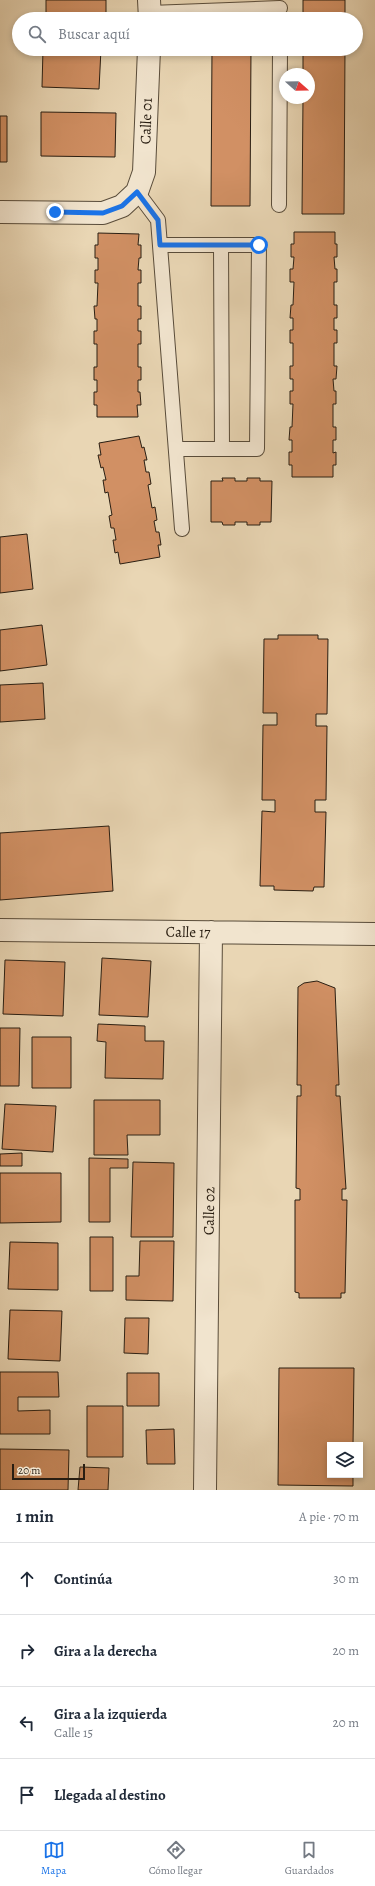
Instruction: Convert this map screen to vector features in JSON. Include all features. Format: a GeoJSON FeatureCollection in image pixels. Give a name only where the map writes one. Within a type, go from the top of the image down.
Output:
{"type":"FeatureCollection","features":[{"type":"Feature","properties":{"kind":"street","name":"Calle 01"},"geometry":{"type":"LineString","coordinates":[[137,192],[144,172],[148,56]]}},
{"type":"Feature","properties":{"kind":"street"},"geometry":{"type":"LineString","coordinates":[[0,212],[103,213],[122,206],[137,192]]}},
{"type":"Feature","properties":{"kind":"street","name":"Calle 17"},"geometry":{"type":"LineString","coordinates":[[0,930],[375,934]]}},
{"type":"Feature","properties":{"kind":"street","name":"Calle 02"},"geometry":{"type":"LineString","coordinates":[[205,1490],[212,932]]}},
{"type":"Feature","properties":{"kind":"lane"},"geometry":{"type":"LineString","coordinates":[[150,11],[280,9]]}},
{"type":"Feature","properties":{"kind":"lane"},"geometry":{"type":"LineString","coordinates":[[279,205],[280,56]]}},
{"type":"Feature","properties":{"kind":"lane"},"geometry":{"type":"LineString","coordinates":[[137,192],[158,220],[182,529]]}},
{"type":"Feature","properties":{"kind":"lane"},"geometry":{"type":"LineString","coordinates":[[160,245],[259,245],[257,449],[176,449]]}},
{"type":"Feature","properties":{"kind":"lane"},"geometry":{"type":"LineString","coordinates":[[221,245],[222,449]]}},
{"type":"Feature","properties":{"kind":"building"},"geometry":{"type":"Polygon","coordinates":[[[46,0],[106,0],[106,12],[46,12],[46,0]]]}},
{"type":"Feature","properties":{"kind":"building"},"geometry":{"type":"Polygon","coordinates":[[[303,0],[345,0],[345,12],[303,12],[303,0]]]}},
{"type":"Feature","properties":{"kind":"building"},"geometry":{"type":"Polygon","coordinates":[[[43,56],[101,56],[99,89],[42,87],[43,56]]]}},
{"type":"Feature","properties":{"kind":"building"},"geometry":{"type":"Polygon","coordinates":[[[212,56],[251,56],[250,206],[211,206],[212,56]]]}},
{"type":"Feature","properties":{"kind":"building"},"geometry":{"type":"Polygon","coordinates":[[[303,56],[345,56],[344,214],[302,214],[303,104],[315,104],[315,68],[303,68],[303,56]]]}},
{"type":"Feature","properties":{"kind":"building"},"geometry":{"type":"Polygon","coordinates":[[[41,112],[116,113],[115,157],[41,156],[41,112]]]}},
{"type":"Feature","properties":{"kind":"building"},"geometry":{"type":"Polygon","coordinates":[[[0,116],[7,116],[7,162],[0,162],[0,116]]]}},
{"type":"Feature","properties":{"kind":"building"},"geometry":{"type":"Polygon","coordinates":[[[294,232],[335,232],[335,244],[337,244],[337,257],[334,257],[335,269],[337,269],[337,282],[334,282],[334,305],[337,305],[337,318],[334,318],[334,330],[337,330],[337,343],[334,343],[334,366],[337,366],[336,379],[333,379],[334,391],[336,391],[336,404],[333,404],[333,427],[336,427],[336,440],[333,440],[333,453],[336,452],[336,465],[333,465],[333,477],[292,477],[292,465],[289,465],[289,452],[292,452],[292,440],[289,440],[290,427],[292,427],[293,404],[290,404],[290,391],[293,391],[293,379],[290,379],[290,366],[293,366],[293,343],[290,343],[290,330],[293,330],[293,318],[290,318],[291,305],[293,305],[294,282],[290,282],[290,269],[293,269],[294,257],[291,257],[291,244],[294,244],[294,232]]]}},
{"type":"Feature","properties":{"kind":"building"},"geometry":{"type":"Polygon","coordinates":[[[98,233],[139,234],[138,245],[141,245],[141,258],[139,258],[138,270],[141,270],[141,283],[138,283],[138,306],[141,306],[141,319],[138,319],[138,331],[141,331],[141,344],[138,344],[138,367],[141,367],[141,380],[138,380],[138,392],[140,392],[141,405],[137,405],[138,417],[97,417],[97,405],[94,405],[94,392],[97,392],[97,380],[94,380],[94,367],[97,367],[97,344],[94,344],[94,331],[97,331],[97,319],[95,319],[94,306],[97,306],[98,283],[95,283],[95,270],[98,270],[98,258],[95,258],[95,245],[98,245],[98,233]]]}},
{"type":"Feature","properties":{"kind":"building"},"geometry":{"type":"Polygon","coordinates":[[[139,436],[142,448],[144,447],[147,460],[144,460],[146,472],[149,472],[151,484],[148,485],[152,508],[155,507],[157,520],[154,521],[156,532],[159,532],[161,545],[158,545],[160,557],[120,564],[118,552],[115,553],[113,540],[116,540],[114,528],[111,528],[109,516],[112,515],[108,492],[105,493],[103,480],[106,480],[98,455],[101,455],[99,443],[139,436]]]}},
{"type":"Feature","properties":{"kind":"building"},"geometry":{"type":"Polygon","coordinates":[[[222,478],[235,478],[235,481],[247,481],[247,478],[260,478],[260,481],[272,481],[271,522],[260,522],[260,525],[247,525],[247,522],[235,522],[235,525],[223,525],[222,522],[211,522],[211,481],[223,481],[222,478]]]}},
{"type":"Feature","properties":{"kind":"building"},"geometry":{"type":"Polygon","coordinates":[[[27,534],[33,589],[0,593],[0,537],[27,534]]]}},
{"type":"Feature","properties":{"kind":"building"},"geometry":{"type":"Polygon","coordinates":[[[42,625],[47,665],[0,671],[0,630],[42,625]]]}},
{"type":"Feature","properties":{"kind":"building"},"geometry":{"type":"Polygon","coordinates":[[[278,635],[318,635],[318,639],[328,639],[327,714],[316,714],[316,726],[327,726],[326,800],[315,800],[315,812],[326,812],[324,887],[314,887],[313,891],[274,890],[274,886],[260,886],[262,811],[275,812],[275,800],[262,800],[263,725],[277,725],[277,713],[263,713],[264,639],[278,639],[278,635]]]}},
{"type":"Feature","properties":{"kind":"building"},"geometry":{"type":"Polygon","coordinates":[[[43,683],[45,719],[0,722],[0,685],[43,683]]]}},
{"type":"Feature","properties":{"kind":"building"},"geometry":{"type":"Polygon","coordinates":[[[109,826],[113,891],[0,900],[0,833],[109,826]]]}},
{"type":"Feature","properties":{"kind":"building"},"geometry":{"type":"Polygon","coordinates":[[[102,958],[151,961],[148,1017],[99,1015],[102,958]]]}},
{"type":"Feature","properties":{"kind":"building"},"geometry":{"type":"Polygon","coordinates":[[[5,960],[65,962],[63,1016],[3,1014],[5,960]]]}},
{"type":"Feature","properties":{"kind":"building"},"geometry":{"type":"Polygon","coordinates":[[[317,981],[335,988],[339,1085],[336,1085],[336,1096],[340,1096],[346,1189],[342,1189],[342,1200],[347,1200],[345,1293],[341,1293],[341,1298],[299,1298],[299,1293],[295,1292],[295,1200],[300,1200],[300,1189],[296,1188],[297,1096],[301,1096],[301,1085],[297,1085],[298,987],[304,983],[317,981]]]}},
{"type":"Feature","properties":{"kind":"building"},"geometry":{"type":"Polygon","coordinates":[[[98,1024],[145,1026],[145,1041],[164,1041],[163,1079],[105,1078],[106,1042],[97,1041],[98,1024]]]}},
{"type":"Feature","properties":{"kind":"building"},"geometry":{"type":"Polygon","coordinates":[[[0,1028],[20,1028],[19,1086],[0,1086],[0,1028]]]}},
{"type":"Feature","properties":{"kind":"building"},"geometry":{"type":"Polygon","coordinates":[[[32,1037],[71,1037],[71,1088],[32,1088],[32,1037]]]}},
{"type":"Feature","properties":{"kind":"building"},"geometry":{"type":"Polygon","coordinates":[[[94,1100],[160,1100],[160,1135],[127,1135],[128,1155],[94,1155],[94,1100]]]}},
{"type":"Feature","properties":{"kind":"building"},"geometry":{"type":"Polygon","coordinates":[[[5,1104],[56,1106],[53,1152],[2,1149],[5,1104]]]}},
{"type":"Feature","properties":{"kind":"building"},"geometry":{"type":"Polygon","coordinates":[[[22,1153],[22,1166],[0,1166],[0,1154],[22,1153]]]}},
{"type":"Feature","properties":{"kind":"building"},"geometry":{"type":"Polygon","coordinates":[[[89,1158],[128,1159],[128,1168],[110,1168],[110,1222],[89,1222],[89,1158]]]}},
{"type":"Feature","properties":{"kind":"building"},"geometry":{"type":"Polygon","coordinates":[[[133,1162],[174,1163],[173,1237],[131,1237],[133,1162]]]}},
{"type":"Feature","properties":{"kind":"building"},"geometry":{"type":"Polygon","coordinates":[[[0,1173],[61,1173],[61,1222],[0,1223],[0,1173]]]}},
{"type":"Feature","properties":{"kind":"building"},"geometry":{"type":"Polygon","coordinates":[[[90,1237],[113,1237],[113,1291],[90,1291],[90,1237]]]}},
{"type":"Feature","properties":{"kind":"building"},"geometry":{"type":"Polygon","coordinates":[[[140,1241],[174,1241],[173,1301],[126,1300],[126,1276],[139,1276],[140,1241]]]}},
{"type":"Feature","properties":{"kind":"building"},"geometry":{"type":"Polygon","coordinates":[[[10,1242],[58,1243],[58,1290],[8,1289],[10,1242]]]}},
{"type":"Feature","properties":{"kind":"building"},"geometry":{"type":"Polygon","coordinates":[[[10,1310],[62,1311],[60,1361],[8,1359],[10,1310]]]}},
{"type":"Feature","properties":{"kind":"building"},"geometry":{"type":"Polygon","coordinates":[[[125,1318],[149,1318],[148,1354],[124,1353],[125,1318]]]}},
{"type":"Feature","properties":{"kind":"building"},"geometry":{"type":"Polygon","coordinates":[[[279,1368],[354,1368],[353,1442],[327,1442],[327,1478],[353,1478],[353,1486],[278,1485],[279,1368]]]}},
{"type":"Feature","properties":{"kind":"building"},"geometry":{"type":"Polygon","coordinates":[[[0,1372],[58,1372],[59,1397],[18,1397],[18,1411],[50,1410],[50,1434],[0,1434],[0,1372]]]}},
{"type":"Feature","properties":{"kind":"building"},"geometry":{"type":"Polygon","coordinates":[[[127,1373],[159,1373],[159,1406],[127,1406],[127,1373]]]}},
{"type":"Feature","properties":{"kind":"building"},"geometry":{"type":"Polygon","coordinates":[[[87,1406],[123,1406],[123,1457],[87,1457],[87,1406]]]}},
{"type":"Feature","properties":{"kind":"building"},"geometry":{"type":"Polygon","coordinates":[[[174,1429],[175,1464],[147,1464],[146,1430],[174,1429]]]}},
{"type":"Feature","properties":{"kind":"building"},"geometry":{"type":"Polygon","coordinates":[[[0,1449],[69,1450],[68,1490],[0,1490],[0,1449]]]}},
{"type":"Feature","properties":{"kind":"building"},"geometry":{"type":"Polygon","coordinates":[[[80,1467],[109,1468],[108,1490],[78,1490],[80,1467]]]}},
{"type":"Feature","properties":{"kind":"route"},"geometry":{"type":"LineString","coordinates":[[55,212],[103,213],[122,206],[137,192],[158,220],[160,245],[259,245]]}}]}
